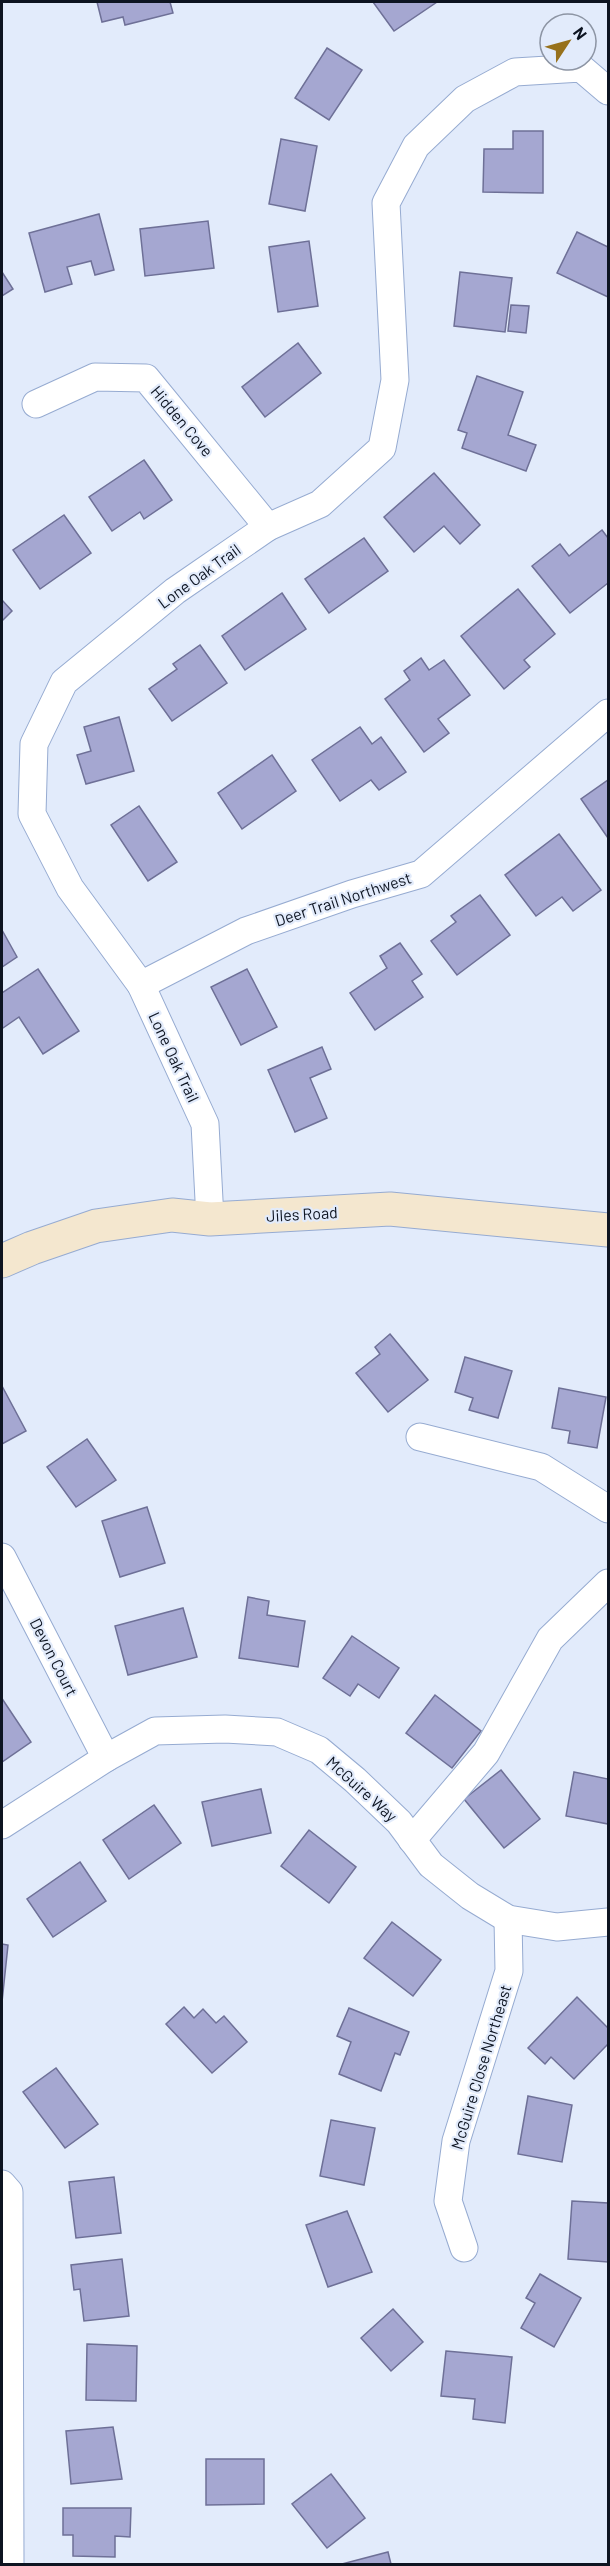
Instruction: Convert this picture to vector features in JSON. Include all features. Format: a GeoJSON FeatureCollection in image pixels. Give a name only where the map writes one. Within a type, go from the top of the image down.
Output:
{"type":"FeatureCollection","features":[{"type":"Feature","properties":{"kind":"street","name":"Lone Oak Trail"},"geometry":{"type":"LineString","coordinates":[[210,1219],[205,1124],[141,985],[70,888],[32,814],[34,744],[64,682],[175,591],[268,527],[320,504],[382,448],[395,380],[386,203],[416,146],[465,99],[515,72],[581,68],[609,91]]}},
{"type":"Feature","properties":{"kind":"street","name":"Hidden Cove"},"geometry":{"type":"LineString","coordinates":[[36,404],[95,377],[146,378],[268,527]]}},
{"type":"Feature","properties":{"kind":"street","name":"Deer Trail Northwest"},"geometry":{"type":"LineString","coordinates":[[141,985],[246,931],[352,894],[421,874],[609,713]]}},
{"type":"Feature","properties":{"kind":"street","name":"Jiles Road"},"geometry":{"type":"LineString","coordinates":[[2,1261],[96,1226],[172,1215],[210,1219],[390,1209],[609,1230]]}},
{"type":"Feature","properties":{"kind":"street"},"geometry":{"type":"LineString","coordinates":[[420,1437],[540,1467],[609,1509]]}},
{"type":"Feature","properties":{"kind":"street","name":"Devon Court"},"geometry":{"type":"LineString","coordinates":[[2,1557],[106,1758]]}},
{"type":"Feature","properties":{"kind":"street"},"geometry":{"type":"LineString","coordinates":[[412,1840],[486,1753],[550,1639],[609,1583]]}},
{"type":"Feature","properties":{"kind":"street","name":"McGuire Way"},"geometry":{"type":"LineString","coordinates":[[2,1825],[106,1758],[155,1731],[225,1729],[277,1732],[320,1750],[399,1822],[431,1866],[470,1896],[508,1919],[557,1927],[609,1922]]}},
{"type":"Feature","properties":{"kind":"street","name":"McGuire Close Northeast"},"geometry":{"type":"LineString","coordinates":[[464,2248],[448,2201],[456,2141],[509,1971],[508,1919]]}},
{"type":"Feature","properties":{"kind":"street"},"geometry":{"type":"LineString","coordinates":[[2,2184],[9,2193],[10,2565]]}},
{"type":"Feature","properties":{"kind":"building"},"geometry":{"type":"Polygon","coordinates":[[[97,2],[170,2],[173,13],[125,25],[123,17],[102,22],[97,2]]]}},
{"type":"Feature","properties":{"kind":"building"},"geometry":{"type":"Polygon","coordinates":[[[373,2],[437,2],[394,31],[373,2]]]}},
{"type":"Feature","properties":{"kind":"building"},"geometry":{"type":"Polygon","coordinates":[[[327,48],[362,70],[329,120],[295,98],[327,48]]]}},
{"type":"Feature","properties":{"kind":"building"},"geometry":{"type":"Polygon","coordinates":[[[513,131],[543,131],[543,193],[483,192],[484,149],[513,149],[513,131]]]}},
{"type":"Feature","properties":{"kind":"building"},"geometry":{"type":"Polygon","coordinates":[[[281,139],[317,146],[305,211],[269,204],[281,139]]]}},
{"type":"Feature","properties":{"kind":"building"},"geometry":{"type":"Polygon","coordinates":[[[99,214],[114,270],[95,275],[91,261],[67,267],[72,284],[45,292],[29,233],[99,214]]]}},
{"type":"Feature","properties":{"kind":"building"},"geometry":{"type":"Polygon","coordinates":[[[208,221],[214,268],[145,276],[140,229],[208,221]]]}},
{"type":"Feature","properties":{"kind":"building"},"geometry":{"type":"Polygon","coordinates":[[[577,232],[608,247],[608,297],[557,273],[577,232]]]}},
{"type":"Feature","properties":{"kind":"building"},"geometry":{"type":"Polygon","coordinates":[[[309,241],[318,306],[278,312],[269,247],[309,241]]]}},
{"type":"Feature","properties":{"kind":"building"},"geometry":{"type":"Polygon","coordinates":[[[2,272],[13,289],[2,296],[2,272]]]}},
{"type":"Feature","properties":{"kind":"building"},"geometry":{"type":"Polygon","coordinates":[[[460,272],[512,278],[505,332],[454,326],[460,272]]]}},
{"type":"Feature","properties":{"kind":"building"},"geometry":{"type":"Polygon","coordinates":[[[511,305],[529,306],[526,333],[508,331],[511,305]]]}},
{"type":"Feature","properties":{"kind":"building"},"geometry":{"type":"Polygon","coordinates":[[[298,343],[321,373],[265,417],[242,387],[298,343]]]}},
{"type":"Feature","properties":{"kind":"building"},"geometry":{"type":"Polygon","coordinates":[[[477,376],[523,392],[508,435],[536,445],[526,471],[462,448],[467,433],[458,430],[477,376]]]}},
{"type":"Feature","properties":{"kind":"building"},"geometry":{"type":"Polygon","coordinates":[[[144,460],[172,500],[144,519],[140,512],[112,531],[89,497],[144,460]]]}},
{"type":"Feature","properties":{"kind":"building"},"geometry":{"type":"Polygon","coordinates":[[[434,473],[480,525],[460,544],[444,526],[414,552],[384,517],[434,473]]]}},
{"type":"Feature","properties":{"kind":"building"},"geometry":{"type":"Polygon","coordinates":[[[64,515],[91,553],[40,589],[13,550],[64,515]]]}},
{"type":"Feature","properties":{"kind":"building"},"geometry":{"type":"Polygon","coordinates":[[[602,530],[608,538],[608,583],[570,613],[532,566],[560,544],[569,556],[602,530]]]}},
{"type":"Feature","properties":{"kind":"building"},"geometry":{"type":"Polygon","coordinates":[[[364,538],[388,571],[329,613],[305,579],[364,538]]]}},
{"type":"Feature","properties":{"kind":"building"},"geometry":{"type":"Polygon","coordinates":[[[518,589],[555,634],[524,660],[530,667],[504,689],[461,636],[518,589]]]}},
{"type":"Feature","properties":{"kind":"building"},"geometry":{"type":"Polygon","coordinates":[[[282,593],[306,629],[245,670],[222,636],[282,593]]]}},
{"type":"Feature","properties":{"kind":"building"},"geometry":{"type":"Polygon","coordinates":[[[2,600],[12,611],[2,621],[2,600]]]}},
{"type":"Feature","properties":{"kind":"building"},"geometry":{"type":"Polygon","coordinates":[[[200,645],[227,683],[172,721],[149,689],[177,669],[173,664],[200,645]]]}},
{"type":"Feature","properties":{"kind":"building"},"geometry":{"type":"Polygon","coordinates":[[[421,658],[429,670],[444,660],[470,695],[438,719],[449,733],[424,752],[385,699],[410,680],[404,671],[421,658]]]}},
{"type":"Feature","properties":{"kind":"building"},"geometry":{"type":"Polygon","coordinates":[[[119,717],[134,771],[86,784],[77,755],[91,751],[84,727],[119,717]]]}},
{"type":"Feature","properties":{"kind":"building"},"geometry":{"type":"Polygon","coordinates":[[[360,727],[372,744],[381,737],[406,772],[379,790],[371,780],[340,801],[312,760],[360,727]]]}},
{"type":"Feature","properties":{"kind":"building"},"geometry":{"type":"Polygon","coordinates":[[[272,755],[296,791],[242,829],[218,793],[272,755]]]}},
{"type":"Feature","properties":{"kind":"building"},"geometry":{"type":"Polygon","coordinates":[[[608,780],[608,838],[581,799],[608,780]]]}},
{"type":"Feature","properties":{"kind":"building"},"geometry":{"type":"Polygon","coordinates":[[[139,806],[177,862],[148,881],[111,825],[139,806]]]}},
{"type":"Feature","properties":{"kind":"building"},"geometry":{"type":"Polygon","coordinates":[[[559,834],[601,890],[573,911],[562,897],[536,916],[505,875],[559,834]]]}},
{"type":"Feature","properties":{"kind":"building"},"geometry":{"type":"Polygon","coordinates":[[[480,895],[510,935],[457,975],[431,941],[456,922],[451,916],[480,895]]]}},
{"type":"Feature","properties":{"kind":"building"},"geometry":{"type":"Polygon","coordinates":[[[2,930],[17,957],[2,967],[2,930]]]}},
{"type":"Feature","properties":{"kind":"building"},"geometry":{"type":"Polygon","coordinates":[[[400,943],[422,974],[412,981],[423,997],[375,1030],[350,993],[387,968],[380,956],[400,943]]]}},
{"type":"Feature","properties":{"kind":"building"},"geometry":{"type":"Polygon","coordinates":[[[38,969],[79,1031],[43,1054],[19,1017],[3,1028],[2,1026],[2,993],[38,969]]]}},
{"type":"Feature","properties":{"kind":"building"},"geometry":{"type":"Polygon","coordinates":[[[247,969],[277,1027],[241,1045],[211,987],[247,969]]]}},
{"type":"Feature","properties":{"kind":"building"},"geometry":{"type":"Polygon","coordinates":[[[322,1047],[331,1069],[310,1078],[327,1118],[295,1132],[268,1070],[322,1047]]]}},
{"type":"Feature","properties":{"kind":"building"},"geometry":{"type":"Polygon","coordinates":[[[390,1334],[428,1380],[388,1412],[356,1373],[380,1354],[375,1347],[390,1334]]]}},
{"type":"Feature","properties":{"kind":"building"},"geometry":{"type":"Polygon","coordinates":[[[465,1357],[512,1371],[498,1418],[469,1410],[473,1398],[455,1392],[465,1357]]]}},
{"type":"Feature","properties":{"kind":"building"},"geometry":{"type":"Polygon","coordinates":[[[2,1386],[26,1431],[2,1444],[2,1386]]]}},
{"type":"Feature","properties":{"kind":"building"},"geometry":{"type":"Polygon","coordinates":[[[559,1388],[606,1397],[597,1448],[568,1443],[570,1431],[552,1428],[559,1388]]]}},
{"type":"Feature","properties":{"kind":"building"},"geometry":{"type":"Polygon","coordinates":[[[87,1439],[116,1480],[76,1507],[47,1467],[87,1439]]]}},
{"type":"Feature","properties":{"kind":"building"},"geometry":{"type":"Polygon","coordinates":[[[147,1507],[165,1563],[120,1577],[102,1521],[147,1507]]]}},
{"type":"Feature","properties":{"kind":"building"},"geometry":{"type":"Polygon","coordinates":[[[248,1597],[269,1601],[267,1615],[305,1621],[298,1667],[239,1658],[248,1597]]]}},
{"type":"Feature","properties":{"kind":"building"},"geometry":{"type":"Polygon","coordinates":[[[183,1608],[197,1657],[128,1675],[115,1626],[183,1608]]]}},
{"type":"Feature","properties":{"kind":"building"},"geometry":{"type":"Polygon","coordinates":[[[352,1636],[399,1668],[379,1698],[358,1684],[350,1696],[323,1678],[352,1636]]]}},
{"type":"Feature","properties":{"kind":"building"},"geometry":{"type":"Polygon","coordinates":[[[435,1695],[481,1731],[452,1768],[406,1733],[435,1695]]]}},
{"type":"Feature","properties":{"kind":"building"},"geometry":{"type":"Polygon","coordinates":[[[2,1701],[31,1742],[2,1762],[2,1701]]]}},
{"type":"Feature","properties":{"kind":"building"},"geometry":{"type":"Polygon","coordinates":[[[501,1770],[540,1819],[504,1848],[464,1799],[501,1770]]]}},
{"type":"Feature","properties":{"kind":"building"},"geometry":{"type":"Polygon","coordinates":[[[574,1772],[608,1779],[608,1824],[566,1816],[574,1772]]]}},
{"type":"Feature","properties":{"kind":"building"},"geometry":{"type":"Polygon","coordinates":[[[261,1789],[271,1833],[212,1846],[202,1802],[261,1789]]]}},
{"type":"Feature","properties":{"kind":"building"},"geometry":{"type":"Polygon","coordinates":[[[154,1805],[181,1843],[129,1879],[103,1840],[154,1805]]]}},
{"type":"Feature","properties":{"kind":"building"},"geometry":{"type":"Polygon","coordinates":[[[309,1830],[356,1867],[329,1903],[281,1866],[309,1830]]]}},
{"type":"Feature","properties":{"kind":"building"},"geometry":{"type":"Polygon","coordinates":[[[80,1862],[106,1901],[53,1937],[27,1899],[80,1862]]]}},
{"type":"Feature","properties":{"kind":"building"},"geometry":{"type":"Polygon","coordinates":[[[392,1922],[441,1960],[413,1996],[364,1958],[392,1922]]]}},
{"type":"Feature","properties":{"kind":"building"},"geometry":{"type":"Polygon","coordinates":[[[2,1944],[8,1945],[2,2002],[2,1944]]]}},
{"type":"Feature","properties":{"kind":"building"},"geometry":{"type":"Polygon","coordinates":[[[577,1997],[608,2028],[608,2044],[574,2079],[551,2057],[545,2064],[528,2048],[577,1997]]]}},
{"type":"Feature","properties":{"kind":"building"},"geometry":{"type":"Polygon","coordinates":[[[184,2007],[194,2018],[203,2009],[216,2023],[224,2016],[247,2042],[212,2073],[166,2024],[184,2007]]]}},
{"type":"Feature","properties":{"kind":"building"},"geometry":{"type":"Polygon","coordinates":[[[349,2008],[409,2032],[400,2055],[395,2053],[381,2091],[339,2074],[351,2042],[337,2036],[349,2008]]]}},
{"type":"Feature","properties":{"kind":"building"},"geometry":{"type":"Polygon","coordinates":[[[56,2068],[98,2124],[65,2148],[23,2092],[56,2068]]]}},
{"type":"Feature","properties":{"kind":"building"},"geometry":{"type":"Polygon","coordinates":[[[528,2096],[572,2105],[562,2162],[518,2154],[528,2096]]]}},
{"type":"Feature","properties":{"kind":"building"},"geometry":{"type":"Polygon","coordinates":[[[331,2120],[375,2128],[364,2185],[320,2176],[331,2120]]]}},
{"type":"Feature","properties":{"kind":"building"},"geometry":{"type":"Polygon","coordinates":[[[114,2177],[121,2233],[76,2238],[69,2182],[114,2177]]]}},
{"type":"Feature","properties":{"kind":"building"},"geometry":{"type":"Polygon","coordinates":[[[572,2201],[608,2203],[608,2262],[568,2259],[572,2201]]]}},
{"type":"Feature","properties":{"kind":"building"},"geometry":{"type":"Polygon","coordinates":[[[347,2211],[372,2272],[328,2287],[306,2225],[347,2211]]]}},
{"type":"Feature","properties":{"kind":"building"},"geometry":{"type":"Polygon","coordinates":[[[122,2259],[129,2316],[84,2321],[80,2289],[74,2290],[71,2265],[122,2259]]]}},
{"type":"Feature","properties":{"kind":"building"},"geometry":{"type":"Polygon","coordinates":[[[540,2274],[581,2298],[554,2347],[521,2328],[535,2303],[526,2298],[540,2274]]]}},
{"type":"Feature","properties":{"kind":"building"},"geometry":{"type":"Polygon","coordinates":[[[393,2309],[423,2342],[391,2371],[361,2338],[393,2309]]]}},
{"type":"Feature","properties":{"kind":"building"},"geometry":{"type":"Polygon","coordinates":[[[87,2344],[137,2346],[136,2401],[86,2400],[87,2344]]]}},
{"type":"Feature","properties":{"kind":"building"},"geometry":{"type":"Polygon","coordinates":[[[446,2351],[512,2357],[505,2423],[473,2419],[475,2399],[441,2396],[446,2351]]]}},
{"type":"Feature","properties":{"kind":"building"},"geometry":{"type":"Polygon","coordinates":[[[113,2427],[122,2479],[71,2484],[66,2431],[113,2427]]]}},
{"type":"Feature","properties":{"kind":"building"},"geometry":{"type":"Polygon","coordinates":[[[206,2459],[264,2459],[264,2504],[206,2505],[206,2459]]]}},
{"type":"Feature","properties":{"kind":"building"},"geometry":{"type":"Polygon","coordinates":[[[331,2474],[365,2518],[327,2548],[292,2504],[331,2474]]]}},
{"type":"Feature","properties":{"kind":"building"},"geometry":{"type":"Polygon","coordinates":[[[63,2508],[131,2508],[130,2537],[115,2536],[115,2557],[73,2556],[73,2535],[63,2535],[63,2508]]]}},
{"type":"Feature","properties":{"kind":"building"},"geometry":{"type":"Polygon","coordinates":[[[388,2552],[391,2564],[342,2564],[388,2552]]]}}]}
